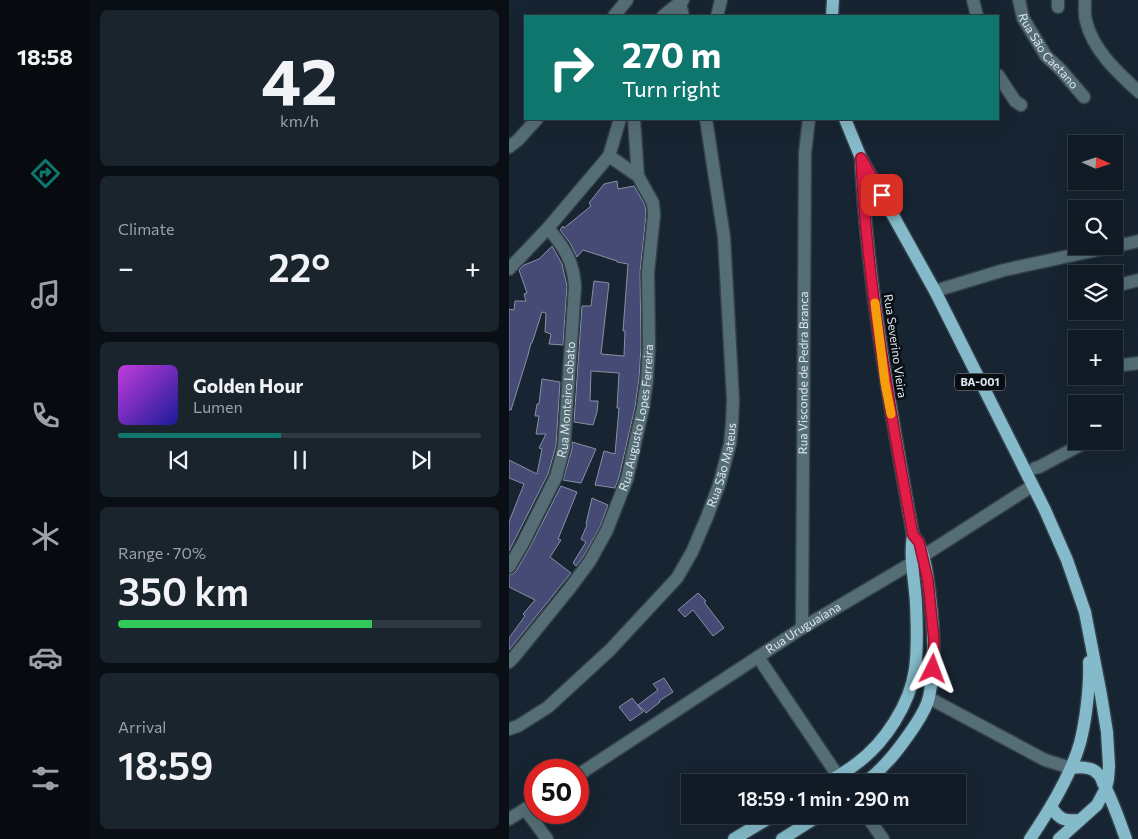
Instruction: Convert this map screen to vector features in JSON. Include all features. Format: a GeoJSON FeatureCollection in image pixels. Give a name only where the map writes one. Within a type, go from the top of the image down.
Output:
{"type":"FeatureCollection","features":[{"type":"Feature","properties":{"kind":"main road"},"geometry":{"type":"LineString","coordinates":[[833,0],[833,15]]}},
{"type":"Feature","properties":{"kind":"main road","name":"BA-001"},"geometry":{"type":"LineString","coordinates":[[845,120],[861,158],[935,291],[1045,510],[1067,560],[1085,612],[1107,732],[1109,766],[1106,788],[1097,805],[1059,839]]}},
{"type":"Feature","properties":{"kind":"main road","name":"Rua Severino Vieira"},"geometry":{"type":"LineString","coordinates":[[861,158],[866,236],[885,383],[913,535],[911,545],[928,581],[934,640],[929,698],[920,717],[897,752],[876,774]]}},
{"type":"Feature","properties":{"kind":"main road","name":"Rua Severino Vieira"},"geometry":{"type":"LineString","coordinates":[[841,774],[857,764],[880,742],[901,710],[909,691],[915,670],[917,640],[917,560]]}},
{"type":"Feature","properties":{"kind":"main road","name":"BA-001"},"geometry":{"type":"LineString","coordinates":[[1030,839],[1051,807],[1071,768],[1080,743],[1087,707],[1089,673],[1085,612]]}},
{"type":"Feature","properties":{"kind":"main road"},"geometry":{"type":"LineString","coordinates":[[1071,768],[1089,768],[1097,772],[1106,788],[1127,839]]}},
{"type":"Feature","properties":{"kind":"main road"},"geometry":{"type":"LineString","coordinates":[[1051,807],[1057,816],[1063,819],[1079,820]]}},
{"type":"Feature","properties":{"kind":"main road"},"geometry":{"type":"LineString","coordinates":[[738,838],[760,824]]}},
{"type":"Feature","properties":{"kind":"main road"},"geometry":{"type":"LineString","coordinates":[[782,839],[806,824]]}},
{"type":"Feature","properties":{"kind":"street"},"geometry":{"type":"LineString","coordinates":[[615,15],[627,0]]}},
{"type":"Feature","properties":{"kind":"street"},"geometry":{"type":"LineString","coordinates":[[717,15],[721,0]]}},
{"type":"Feature","properties":{"kind":"street"},"geometry":{"type":"LineString","coordinates":[[973,0],[977,15]]}},
{"type":"Feature","properties":{"kind":"street","name":"Rua São Caetano"},"geometry":{"type":"LineString","coordinates":[[1019,0],[1023,18],[1046,56],[1084,97]]}},
{"type":"Feature","properties":{"kind":"street"},"geometry":{"type":"LineString","coordinates":[[1085,1],[1086,21],[1093,40],[1103,56],[1138,92]]}},
{"type":"Feature","properties":{"kind":"street"},"geometry":{"type":"LineString","coordinates":[[664,15],[682,2]]}},
{"type":"Feature","properties":{"kind":"street"},"geometry":{"type":"LineString","coordinates":[[682,2],[683,15]]}},
{"type":"Feature","properties":{"kind":"street"},"geometry":{"type":"LineString","coordinates":[[999,77],[1015,101],[1021,105]]}},
{"type":"Feature","properties":{"kind":"street"},"geometry":{"type":"LineString","coordinates":[[509,147],[519,140],[536,120]]}},
{"type":"Feature","properties":{"kind":"street"},"geometry":{"type":"LineString","coordinates":[[509,269],[548,228],[609,156],[620,120]]}},
{"type":"Feature","properties":{"kind":"street"},"geometry":{"type":"LineString","coordinates":[[634,120],[638,176]]}},
{"type":"Feature","properties":{"kind":"street","name":"Rua São Mateus"},"geometry":{"type":"LineString","coordinates":[[509,729],[518,726],[548,707],[610,650],[677,578],[692,552],[719,484],[731,444],[733,400],[724,237],[705,120]]}},
{"type":"Feature","properties":{"kind":"street","name":"Rua Visconde de Pedra Branca"},"geometry":{"type":"LineString","coordinates":[[802,628],[805,153],[809,120]]}},
{"type":"Feature","properties":{"kind":"street","name":"Rua Augusto Lopes Ferreira"},"geometry":{"type":"LineString","coordinates":[[509,662],[545,620],[590,561],[607,530],[627,479],[641,417],[647,380],[649,347],[648,272],[654,215],[653,203],[638,176],[609,156]]}},
{"type":"Feature","properties":{"kind":"street","name":"Rua Monteiro Lobato"},"geometry":{"type":"LineString","coordinates":[[509,567],[556,477],[564,447],[575,286],[574,271],[567,253],[548,228]]}},
{"type":"Feature","properties":{"kind":"street"},"geometry":{"type":"LineString","coordinates":[[935,291],[1004,270],[1138,241]]}},
{"type":"Feature","properties":{"kind":"street"},"geometry":{"type":"LineString","coordinates":[[1123,284],[1138,280]]}},
{"type":"Feature","properties":{"kind":"street"},"geometry":{"type":"LineString","coordinates":[[1123,365],[1138,363]]}},
{"type":"Feature","properties":{"kind":"street"},"geometry":{"type":"LineString","coordinates":[[1035,468],[1071,450]]}},
{"type":"Feature","properties":{"kind":"street","name":"Rua Uruguaiana"},"geometry":{"type":"LineString","coordinates":[[589,768],[802,628],[917,560],[1032,486]]}},
{"type":"Feature","properties":{"kind":"street"},"geometry":{"type":"LineString","coordinates":[[758,658],[830,774]]}},
{"type":"Feature","properties":{"kind":"street"},"geometry":{"type":"LineString","coordinates":[[929,698],[1045,760],[1071,768]]}},
{"type":"Feature","properties":{"kind":"street"},"geometry":{"type":"LineString","coordinates":[[509,819],[524,810]]}},
{"type":"Feature","properties":{"kind":"street"},"geometry":{"type":"LineString","coordinates":[[539,824],[547,839]]}},
{"type":"Feature","properties":{"kind":"street"},"geometry":{"type":"LineString","coordinates":[[872,824],[883,839]]}},
{"type":"Feature","properties":{"kind":"building"},"geometry":{"type":"Polygon","coordinates":[[[617,181],[618,189],[634,186],[645,205],[646,215],[640,272],[641,347],[639,379],[635,407],[615,488],[595,485],[604,451],[615,454],[619,408],[617,408],[619,373],[591,371],[590,401],[598,401],[593,425],[574,422],[582,306],[591,306],[594,281],[609,283],[601,354],[624,356],[625,331],[623,331],[628,264],[583,250],[577,257],[570,243],[560,230],[591,206],[589,203],[604,184],[617,181]]]}},
{"type":"Feature","properties":{"kind":"building"},"geometry":{"type":"Polygon","coordinates":[[[552,246],[562,264],[567,286],[563,345],[549,344],[551,334],[545,332],[546,313],[542,312],[511,410],[509,410],[509,309],[514,310],[515,301],[526,301],[524,294],[527,293],[519,270],[524,265],[539,259],[552,246]]]}},
{"type":"Feature","properties":{"kind":"building"},"geometry":{"type":"Polygon","coordinates":[[[542,379],[560,382],[556,446],[548,474],[509,551],[509,522],[524,484],[509,478],[509,460],[537,474],[542,449],[539,448],[546,434],[536,434],[539,416],[535,416],[537,404],[539,404],[542,379]]]}},
{"type":"Feature","properties":{"kind":"building"},"geometry":{"type":"Polygon","coordinates":[[[572,442],[596,449],[581,483],[563,480],[572,449],[572,442]]]}},
{"type":"Feature","properties":{"kind":"building"},"geometry":{"type":"Polygon","coordinates":[[[561,486],[577,492],[558,539],[561,540],[550,557],[571,573],[509,650],[509,638],[525,616],[523,614],[535,600],[509,587],[509,575],[516,571],[529,549],[561,486]]]}},
{"type":"Feature","properties":{"kind":"building"},"geometry":{"type":"Polygon","coordinates":[[[592,498],[608,505],[600,527],[576,566],[573,563],[586,542],[581,539],[587,525],[592,498]]]}},
{"type":"Feature","properties":{"kind":"building"},"geometry":{"type":"Polygon","coordinates":[[[698,593],[706,601],[704,602],[724,628],[713,636],[693,610],[685,617],[678,610],[698,593]]]}},
{"type":"Feature","properties":{"kind":"building"},"geometry":{"type":"Polygon","coordinates":[[[664,678],[673,692],[646,713],[638,705],[658,690],[653,684],[664,678]]]}},
{"type":"Feature","properties":{"kind":"building"},"geometry":{"type":"Polygon","coordinates":[[[632,698],[643,712],[630,721],[619,707],[632,698]]]}},
{"type":"Feature","properties":{"kind":"slow traffic"},"geometry":{"type":"LineString","coordinates":[[875,303],[885,383],[891,414]]}},
{"type":"Feature","properties":{"kind":"route"},"geometry":{"type":"LineString","coordinates":[[882,195],[861,158],[866,236],[885,383],[913,535],[919,542],[928,581],[934,640],[933,669]]}}]}
